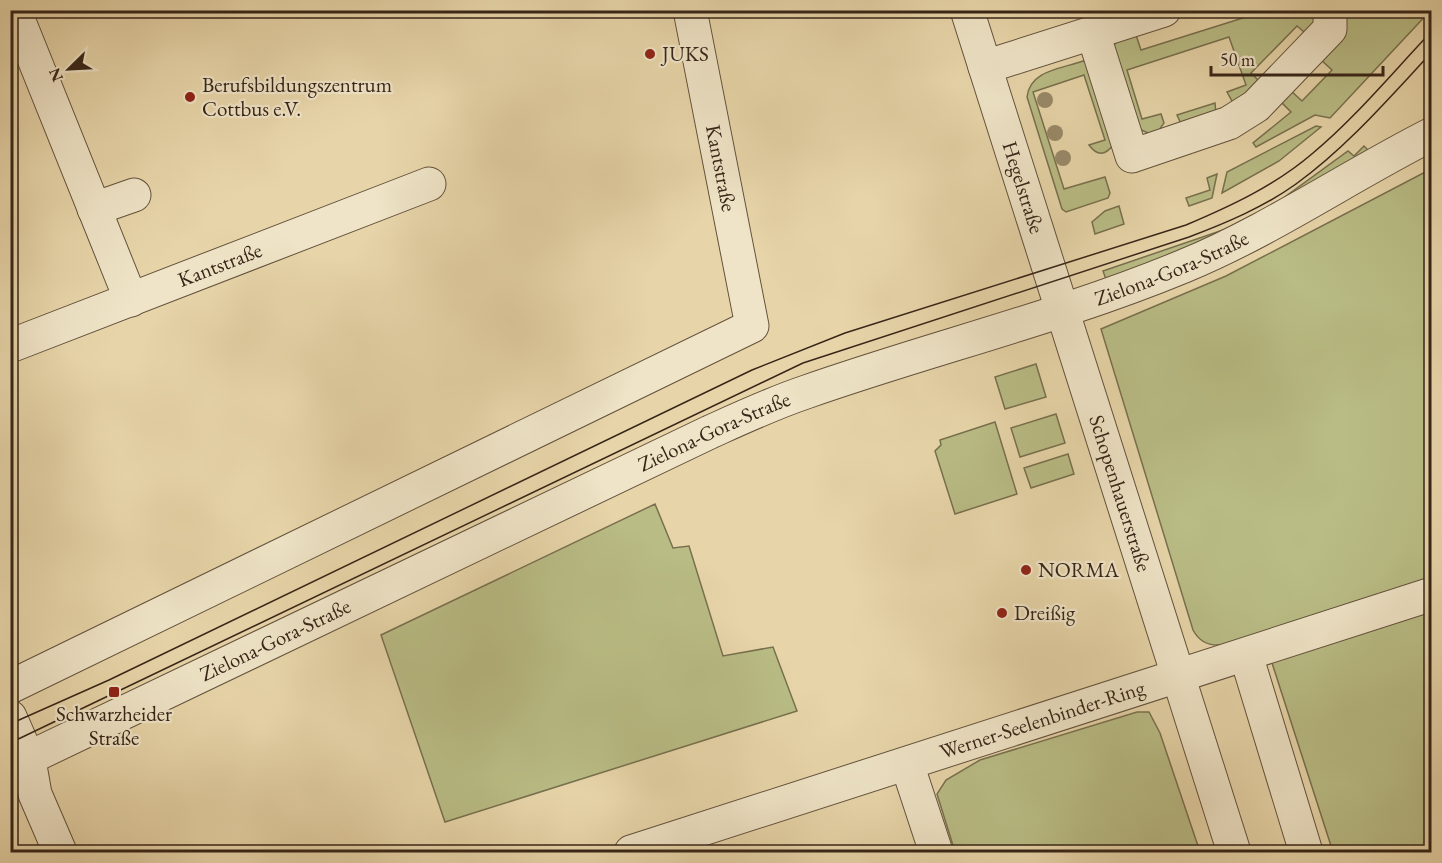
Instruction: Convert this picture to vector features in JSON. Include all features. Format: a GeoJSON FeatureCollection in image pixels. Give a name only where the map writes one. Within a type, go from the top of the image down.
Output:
{"type":"FeatureCollection","features":[{"type":"Feature","properties":{"kind":"street","name":"Kantstraße"},"geometry":{"type":"LineString","coordinates":[[10,687],[752,326],[690,10]]}},
{"type":"Feature","properties":{"kind":"street","name":"Hegelstraße"},"geometry":{"type":"LineString","coordinates":[[967,10],[1062,309]]}},
{"type":"Feature","properties":{"kind":"street"},"geometry":{"type":"LineString","coordinates":[[985,67],[1164,10]]}},
{"type":"Feature","properties":{"kind":"street"},"geometry":{"type":"LineString","coordinates":[[1093,33],[1132,156],[1229,123],[1256,106],[1330,29],[1330,10]]}},
{"type":"Feature","properties":{"kind":"street"},"geometry":{"type":"LineString","coordinates":[[20,24],[131,300]]}},
{"type":"Feature","properties":{"kind":"street","name":"Zielona-Gora-Straße"},"geometry":{"type":"LineString","coordinates":[[20,763],[769,406],[1184,266],[1251,235],[1368,166],[1431,134]]}},
{"type":"Feature","properties":{"kind":"street","name":"Kantstraße"},"geometry":{"type":"LineString","coordinates":[[10,346],[429,184]]}},
{"type":"Feature","properties":{"kind":"street"},"geometry":{"type":"LineString","coordinates":[[94,209],[134,195]]}},
{"type":"Feature","properties":{"kind":"street","name":"Schopenhauerstraße"},"geometry":{"type":"LineString","coordinates":[[1062,309],[1234,852]]}},
{"type":"Feature","properties":{"kind":"street"},"geometry":{"type":"LineString","coordinates":[[1178,677],[1431,594]]}},
{"type":"Feature","properties":{"kind":"street"},"geometry":{"type":"LineString","coordinates":[[1246,655],[1306,852]]}},
{"type":"Feature","properties":{"kind":"street","name":"Werner-Seelenbinder-Ring"},"geometry":{"type":"LineString","coordinates":[[631,852],[1178,677]]}},
{"type":"Feature","properties":{"kind":"street"},"geometry":{"type":"LineString","coordinates":[[10,717],[20,763],[60,852]]}},
{"type":"Feature","properties":{"kind":"street"},"geometry":{"type":"LineString","coordinates":[[907,764],[936,852]]}},
{"type":"Feature","properties":{"kind":"green space"},"geometry":{"type":"Polygon","coordinates":[[[1265,11],[1320,11],[1311,38],[1297,26],[1251,73],[1263,85],[1238,106],[1227,92],[1246,85],[1229,37],[1127,70],[1142,119],[1161,114],[1164,123],[1157,133],[1148,133],[1137,128],[1112,48],[1117,41],[1135,32],[1141,50],[1265,11]]]}},
{"type":"Feature","properties":{"kind":"green space"},"geometry":{"type":"Polygon","coordinates":[[[1342,11],[1430,11],[1330,118],[1315,115],[1256,147],[1253,143],[1291,112],[1279,100],[1289,89],[1302,101],[1332,70],[1319,58],[1342,11]]]}},
{"type":"Feature","properties":{"kind":"green space"},"geometry":{"type":"Polygon","coordinates":[[[1083,61],[1088,63],[1113,145],[1104,153],[1098,153],[1089,145],[1105,140],[1084,75],[1033,92],[1064,189],[1105,177],[1110,193],[1108,198],[1066,212],[1062,209],[1027,97],[1029,88],[1040,76],[1083,61]]]}},
{"type":"Feature","properties":{"kind":"green space"},"geometry":{"type":"Polygon","coordinates":[[[1215,103],[1216,114],[1182,126],[1177,115],[1215,103]]]}},
{"type":"Feature","properties":{"kind":"green space"},"geometry":{"type":"Polygon","coordinates":[[[1316,126],[1321,127],[1279,161],[1222,193],[1227,172],[1316,126]]]}},
{"type":"Feature","properties":{"kind":"green space"},"geometry":{"type":"Polygon","coordinates":[[[1364,146],[1368,150],[1245,224],[1107,282],[1103,271],[1226,229],[1275,204],[1348,151],[1354,156],[1364,146]]]}},
{"type":"Feature","properties":{"kind":"green space"},"geometry":{"type":"Polygon","coordinates":[[[1431,169],[1431,852],[1333,852],[1262,632],[1234,642],[1215,645],[1199,638],[1193,630],[1101,329],[1226,276],[1431,169]]]}},
{"type":"Feature","properties":{"kind":"green space"},"geometry":{"type":"Polygon","coordinates":[[[1217,174],[1212,198],[1189,206],[1186,198],[1210,190],[1207,178],[1217,174]]]}},
{"type":"Feature","properties":{"kind":"green space"},"geometry":{"type":"Polygon","coordinates":[[[1119,206],[1124,224],[1095,234],[1092,222],[1105,211],[1119,206]]]}},
{"type":"Feature","properties":{"kind":"green space"},"geometry":{"type":"Polygon","coordinates":[[[1036,364],[1046,397],[1005,409],[995,377],[1036,364]]]}},
{"type":"Feature","properties":{"kind":"green space"},"geometry":{"type":"Polygon","coordinates":[[[1056,414],[1065,443],[1020,457],[1011,428],[1056,414]]]}},
{"type":"Feature","properties":{"kind":"green space"},"geometry":{"type":"Polygon","coordinates":[[[995,422],[1017,494],[955,514],[935,451],[941,445],[940,440],[995,422]]]}},
{"type":"Feature","properties":{"kind":"green space"},"geometry":{"type":"Polygon","coordinates":[[[1068,454],[1074,474],[1031,488],[1024,468],[1068,454]]]}},
{"type":"Feature","properties":{"kind":"green space"},"geometry":{"type":"Polygon","coordinates":[[[655,504],[673,548],[689,546],[723,656],[773,647],[797,711],[445,822],[381,635],[655,504]]]}},
{"type":"Feature","properties":{"kind":"green space"},"geometry":{"type":"Polygon","coordinates":[[[1137,712],[1149,712],[1160,733],[1200,852],[955,852],[937,794],[946,780],[980,760],[1137,712]]]}},
{"type":"Feature","properties":{"kind":"tram line"},"geometry":{"type":"LineString","coordinates":[[10,724],[109,680],[752,370],[845,333],[1186,225],[1236,202],[1284,175],[1313,153],[1359,109],[1432,31]]}},
{"type":"Feature","properties":{"kind":"tram line"},"geometry":{"type":"LineString","coordinates":[[10,743],[803,363],[1189,237],[1244,214],[1296,184],[1333,154],[1432,52]]}},
{"type":"Feature","properties":{"kind":"place","name":"JUKS"},"geometry":{"type":"Point","coordinates":[650,54]}},
{"type":"Feature","properties":{"kind":"place","name":"Berufsbildungszentrum Cottbus e.V."},"geometry":{"type":"Point","coordinates":[190,97]}},
{"type":"Feature","properties":{"kind":"place","name":"NORMA"},"geometry":{"type":"Point","coordinates":[1026,570]}},
{"type":"Feature","properties":{"kind":"place","name":"Dreißig"},"geometry":{"type":"Point","coordinates":[1002,613]}},
{"type":"Feature","properties":{"kind":"place","name":"Schwarzheider Straße"},"geometry":{"type":"Point","coordinates":[114,692]}}]}
